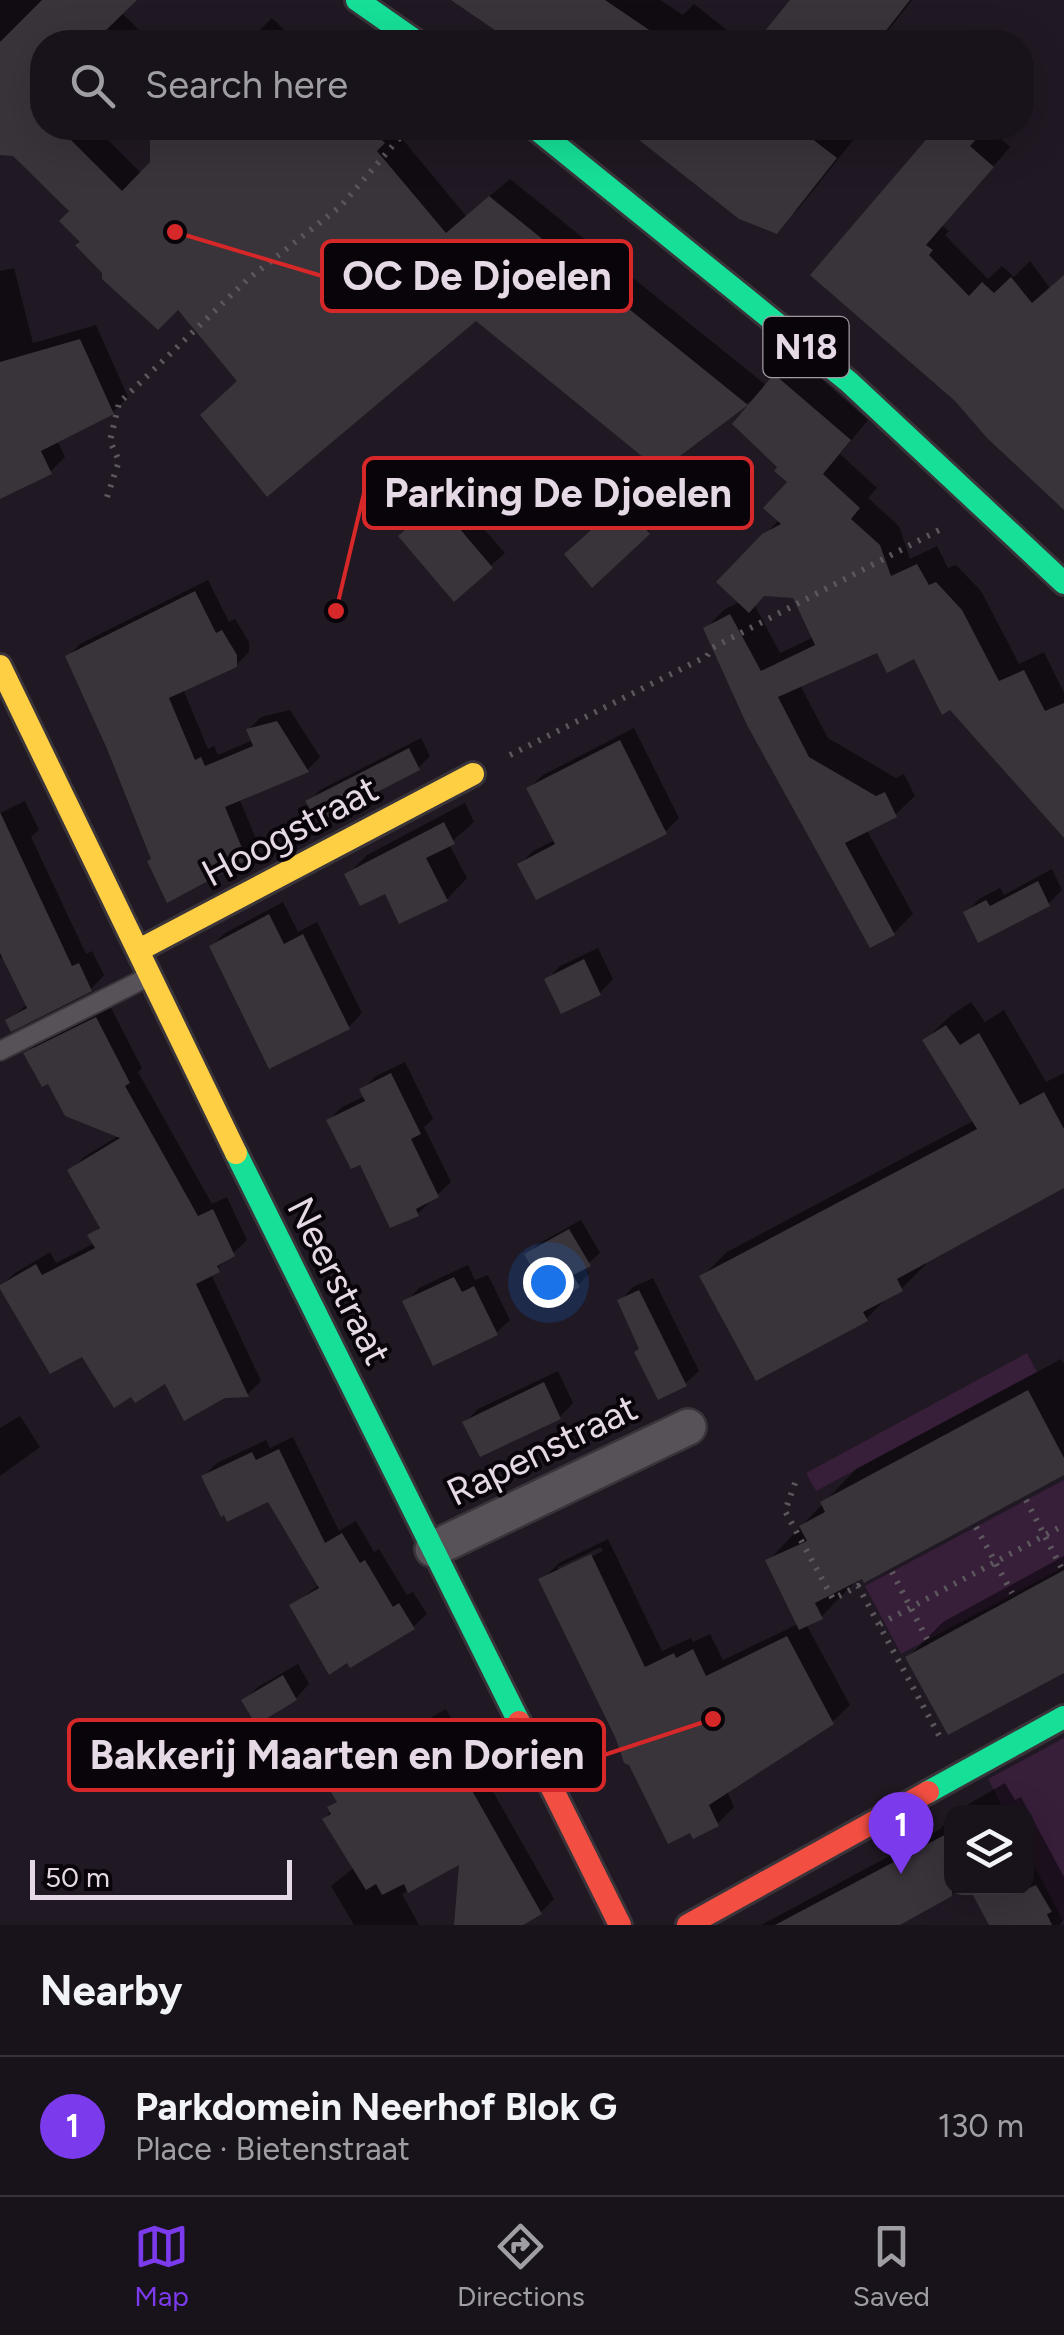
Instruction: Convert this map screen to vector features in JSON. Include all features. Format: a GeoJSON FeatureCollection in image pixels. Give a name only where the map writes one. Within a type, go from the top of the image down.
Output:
{"type":"FeatureCollection","features":[{"type":"Feature","properties":{"kind":"street"},"geometry":{"type":"LineString","coordinates":[[357,0],[400,30]]}},
{"type":"Feature","properties":{"kind":"street","name":"N18"},"geometry":{"type":"LineString","coordinates":[[551,140],[849,382],[1064,583]]}},
{"type":"Feature","properties":{"kind":"street","name":"Neerstraat"},"geometry":{"type":"LineString","coordinates":[[0,666],[620,1925]]}},
{"type":"Feature","properties":{"kind":"street","name":"Hoogstraat"},"geometry":{"type":"LineString","coordinates":[[139,950],[473,774]]}},
{"type":"Feature","properties":{"kind":"street","name":"Rapenstraat"},"geometry":{"type":"LineString","coordinates":[[433,1549],[688,1427]]}},
{"type":"Feature","properties":{"kind":"street"},"geometry":{"type":"LineString","coordinates":[[688,1925],[1064,1718]]}},
{"type":"Feature","properties":{"kind":"lane"},"geometry":{"type":"LineString","coordinates":[[0,1051],[150,976]]}},
{"type":"Feature","properties":{"kind":"path"},"geometry":{"type":"LineString","coordinates":[[107,498],[119,461],[110,442],[119,403],[248,279],[340,206],[398,140]]}},
{"type":"Feature","properties":{"kind":"path"},"geometry":{"type":"LineString","coordinates":[[473,774],[707,656],[712,648],[983,504]]}},
{"type":"Feature","properties":{"kind":"path"},"geometry":{"type":"LineString","coordinates":[[796,1483],[786,1510],[832,1599],[858,1586],[960,1776]]}},
{"type":"Feature","properties":{"kind":"path"},"geometry":{"type":"LineString","coordinates":[[1026,1500],[1061,1567]]}},
{"type":"Feature","properties":{"kind":"path"},"geometry":{"type":"LineString","coordinates":[[880,1624],[1064,1525]]}},
{"type":"Feature","properties":{"kind":"path"},"geometry":{"type":"LineString","coordinates":[[976,1527],[1012,1593]]}},
{"type":"Feature","properties":{"kind":"path"},"geometry":{"type":"LineString","coordinates":[[892,1572],[927,1640]]}},
{"type":"Feature","properties":{"kind":"shaded area"},"geometry":{"type":"Polygon","coordinates":[[[1027,1353],[1037,1372],[816,1491],[806,1473],[1027,1353]]]}},
{"type":"Feature","properties":{"kind":"shaded area"},"geometry":{"type":"Polygon","coordinates":[[[1064,1480],[1064,1567],[901,1654],[865,1586],[1064,1480]]]}},
{"type":"Feature","properties":{"kind":"shaded area"},"geometry":{"type":"Polygon","coordinates":[[[1064,1738],[1064,1923],[1034,1865],[1034,1805],[1001,1805],[988,1779],[1064,1738]]]}},
{"type":"Feature","properties":{"kind":"building"},"geometry":{"type":"Polygon","coordinates":[[[42,0],[137,0],[106,30],[30,30],[30,140],[71,140],[122,191],[150,162],[150,140],[382,140],[385,143],[377,151],[446,233],[489,196],[748,405],[660,471],[476,321],[267,497],[200,415],[237,381],[178,310],[158,330],[102,279],[102,273],[75,245],[80,242],[59,221],[69,211],[13,156],[0,155],[0,42],[42,0]]]}},
{"type":"Feature","properties":{"kind":"building"},"geometry":{"type":"Polygon","coordinates":[[[451,0],[605,0],[649,30],[495,30],[451,0]]]}},
{"type":"Feature","properties":{"kind":"building"},"geometry":{"type":"Polygon","coordinates":[[[790,0],[910,0],[886,30],[766,30],[790,0]]]}},
{"type":"Feature","properties":{"kind":"building"},"geometry":{"type":"Polygon","coordinates":[[[639,140],[814,140],[837,158],[777,234],[739,219],[639,140]]]}},
{"type":"Feature","properties":{"kind":"building"},"geometry":{"type":"Polygon","coordinates":[[[926,140],[975,140],[970,146],[994,167],[926,245],[933,250],[929,255],[969,296],[982,282],[994,293],[1011,277],[1032,303],[1064,275],[1064,510],[987,438],[955,401],[810,275],[926,140]]]}},
{"type":"Feature","properties":{"kind":"building"},"geometry":{"type":"Polygon","coordinates":[[[80,339],[114,414],[41,451],[52,474],[0,499],[0,362],[80,339]]]}},
{"type":"Feature","properties":{"kind":"building"},"geometry":{"type":"Polygon","coordinates":[[[774,374],[851,440],[823,474],[860,508],[851,519],[880,545],[891,576],[917,564],[929,585],[936,582],[962,610],[999,681],[1024,670],[1045,711],[1064,703],[1064,838],[950,710],[942,715],[914,659],[887,673],[877,653],[778,697],[809,757],[876,796],[885,792],[897,817],[845,843],[895,935],[870,948],[747,725],[703,628],[730,614],[761,671],[815,645],[793,598],[764,596],[749,613],[716,582],[762,534],[781,524],[763,508],[787,482],[774,471],[777,467],[732,424],[774,374]]]}},
{"type":"Feature","properties":{"kind":"building"},"geometry":{"type":"Polygon","coordinates":[[[437,502],[493,568],[454,602],[398,536],[437,502]]]}},
{"type":"Feature","properties":{"kind":"building"},"geometry":{"type":"Polygon","coordinates":[[[632,513],[650,534],[592,588],[564,554],[609,514],[619,524],[632,513]]]}},
{"type":"Feature","properties":{"kind":"building"},"geometry":{"type":"Polygon","coordinates":[[[195,591],[216,633],[222,630],[237,655],[237,667],[169,698],[195,760],[201,757],[205,766],[253,746],[246,729],[277,721],[309,772],[225,807],[247,860],[167,903],[147,861],[151,859],[107,749],[65,656],[195,591]]]}},
{"type":"Feature","properties":{"kind":"building"},"geometry":{"type":"Polygon","coordinates":[[[620,740],[667,834],[536,900],[517,864],[555,844],[526,788],[620,740]]]}},
{"type":"Feature","properties":{"kind":"building"},"geometry":{"type":"Polygon","coordinates":[[[409,748],[420,770],[319,822],[305,801],[409,748]]]}},
{"type":"Feature","properties":{"kind":"building"},"geometry":{"type":"Polygon","coordinates":[[[0,812],[72,966],[79,963],[92,991],[11,1032],[5,1020],[27,1008],[0,953],[0,812]]]}},
{"type":"Feature","properties":{"kind":"building"},"geometry":{"type":"Polygon","coordinates":[[[444,822],[455,844],[426,858],[448,901],[399,924],[385,894],[360,906],[344,874],[444,822]]]}},
{"type":"Feature","properties":{"kind":"building"},"geometry":{"type":"Polygon","coordinates":[[[1038,881],[1050,906],[978,943],[963,912],[986,900],[990,906],[1038,881]]]}},
{"type":"Feature","properties":{"kind":"building"},"geometry":{"type":"Polygon","coordinates":[[[269,914],[284,944],[303,934],[350,1029],[269,1069],[209,946],[269,914]]]}},
{"type":"Feature","properties":{"kind":"building"},"geometry":{"type":"Polygon","coordinates":[[[584,959],[601,995],[561,1014],[544,979],[584,959]]]}},
{"type":"Feature","properties":{"kind":"building"},"geometry":{"type":"Polygon","coordinates":[[[96,1017],[130,1083],[125,1086],[198,1216],[213,1209],[235,1256],[217,1266],[220,1272],[196,1284],[249,1397],[225,1398],[184,1421],[165,1384],[135,1403],[131,1397],[114,1408],[82,1357],[50,1374],[0,1289],[0,1285],[36,1264],[42,1275],[95,1248],[87,1235],[100,1228],[67,1170],[120,1138],[65,1116],[48,1084],[42,1087],[23,1053],[96,1017]]]}},
{"type":"Feature","properties":{"kind":"building"},"geometry":{"type":"Polygon","coordinates":[[[946,1025],[960,1045],[979,1033],[1020,1105],[1044,1092],[1064,1129],[1064,1188],[897,1279],[903,1291],[863,1312],[868,1321],[756,1381],[699,1276],[977,1129],[922,1040],[946,1025]]]}},
{"type":"Feature","properties":{"kind":"building"},"geometry":{"type":"Polygon","coordinates":[[[391,1073],[421,1134],[411,1139],[439,1197],[416,1209],[419,1216],[390,1228],[360,1165],[351,1169],[326,1120],[365,1101],[359,1089],[391,1073]]]}},
{"type":"Feature","properties":{"kind":"building"},"geometry":{"type":"Polygon","coordinates":[[[569,1229],[591,1266],[573,1275],[580,1287],[552,1303],[524,1254],[569,1229]]]}},
{"type":"Feature","properties":{"kind":"building"},"geometry":{"type":"Polygon","coordinates":[[[454,1277],[462,1292],[474,1286],[498,1335],[433,1366],[402,1301],[454,1277]]]}},
{"type":"Feature","properties":{"kind":"building"},"geometry":{"type":"Polygon","coordinates":[[[639,1290],[687,1386],[658,1400],[634,1352],[639,1349],[617,1300],[639,1290]]]}},
{"type":"Feature","properties":{"kind":"building"},"geometry":{"type":"Polygon","coordinates":[[[544,1382],[561,1419],[480,1457],[462,1422],[544,1382]]]}},
{"type":"Feature","properties":{"kind":"building"},"geometry":{"type":"Polygon","coordinates":[[[1028,1390],[1064,1458],[1064,1475],[864,1583],[862,1579],[815,1603],[823,1619],[799,1630],[765,1560],[807,1541],[799,1526],[825,1512],[820,1502],[1028,1390]]]}},
{"type":"Feature","properties":{"kind":"building"},"geometry":{"type":"Polygon","coordinates":[[[279,1449],[325,1543],[342,1533],[360,1563],[365,1560],[393,1607],[399,1603],[415,1629],[350,1668],[347,1663],[329,1675],[289,1605],[319,1588],[268,1502],[227,1522],[201,1476],[252,1452],[256,1460],[279,1449]]]}},
{"type":"Feature","properties":{"kind":"building"},"geometry":{"type":"Polygon","coordinates":[[[591,1554],[645,1667],[693,1649],[706,1676],[787,1636],[834,1724],[709,1805],[719,1826],[693,1839],[690,1833],[668,1844],[629,1765],[624,1763],[538,1579],[591,1554]]]}},
{"type":"Feature","properties":{"kind":"building"},"geometry":{"type":"Polygon","coordinates":[[[1064,1570],[1064,1673],[948,1735],[905,1657],[1064,1570]]]}},
{"type":"Feature","properties":{"kind":"building"},"geometry":{"type":"Polygon","coordinates":[[[283,1675],[297,1700],[256,1725],[241,1700],[283,1675]]]}},
{"type":"Feature","properties":{"kind":"building"},"geometry":{"type":"Polygon","coordinates":[[[432,1720],[542,1914],[523,1925],[454,1925],[459,1865],[408,1893],[404,1884],[382,1895],[376,1884],[366,1890],[322,1819],[331,1814],[327,1807],[337,1802],[329,1789],[378,1763],[373,1754],[432,1720]]]}},
{"type":"Feature","properties":{"kind":"building"},"geometry":{"type":"Polygon","coordinates":[[[944,1835],[944,1895],[952,1896],[900,1925],[775,1925],[944,1835]]]}},
{"type":"Feature","properties":{"kind":"building"},"geometry":{"type":"Polygon","coordinates":[[[1034,1886],[1052,1912],[1047,1914],[1052,1925],[989,1925],[973,1895],[1034,1895],[1034,1886]]]}},
{"type":"Feature","properties":{"kind":"traffic: fast"},"geometry":{"type":"LineString","coordinates":[[357,0],[400,30]]}},
{"type":"Feature","properties":{"kind":"traffic: fast"},"geometry":{"type":"LineString","coordinates":[[550,140],[849,382],[1064,583]]}},
{"type":"Feature","properties":{"kind":"traffic: fast"},"geometry":{"type":"LineString","coordinates":[[236,1153],[519,1722]]}},
{"type":"Feature","properties":{"kind":"traffic: fast"},"geometry":{"type":"LineString","coordinates":[[928,1792],[1064,1717]]}},
{"type":"Feature","properties":{"kind":"traffic: slow"},"geometry":{"type":"LineString","coordinates":[[0,666],[236,1153]]}},
{"type":"Feature","properties":{"kind":"traffic: slow"},"geometry":{"type":"LineString","coordinates":[[139,950],[473,774]]}},
{"type":"Feature","properties":{"kind":"traffic: jam"},"geometry":{"type":"LineString","coordinates":[[519,1722],[620,1925]]}},
{"type":"Feature","properties":{"kind":"traffic: jam"},"geometry":{"type":"LineString","coordinates":[[688,1925],[928,1792]]}},
{"type":"Feature","properties":{"kind":"place","name":"OC De Djoelen"},"geometry":{"type":"Point","coordinates":[175,232]}},
{"type":"Feature","properties":{"kind":"place","name":"Parking De Djoelen"},"geometry":{"type":"Point","coordinates":[336,611]}},
{"type":"Feature","properties":{"kind":"place","name":"Bakkerij Maarten en Dorien"},"geometry":{"type":"Point","coordinates":[713,1719]}},
{"type":"Feature","properties":{"kind":"place","name":"Parkdomein Neerhof Blok G"},"geometry":{"type":"Point","coordinates":[901,1874]}}]}
